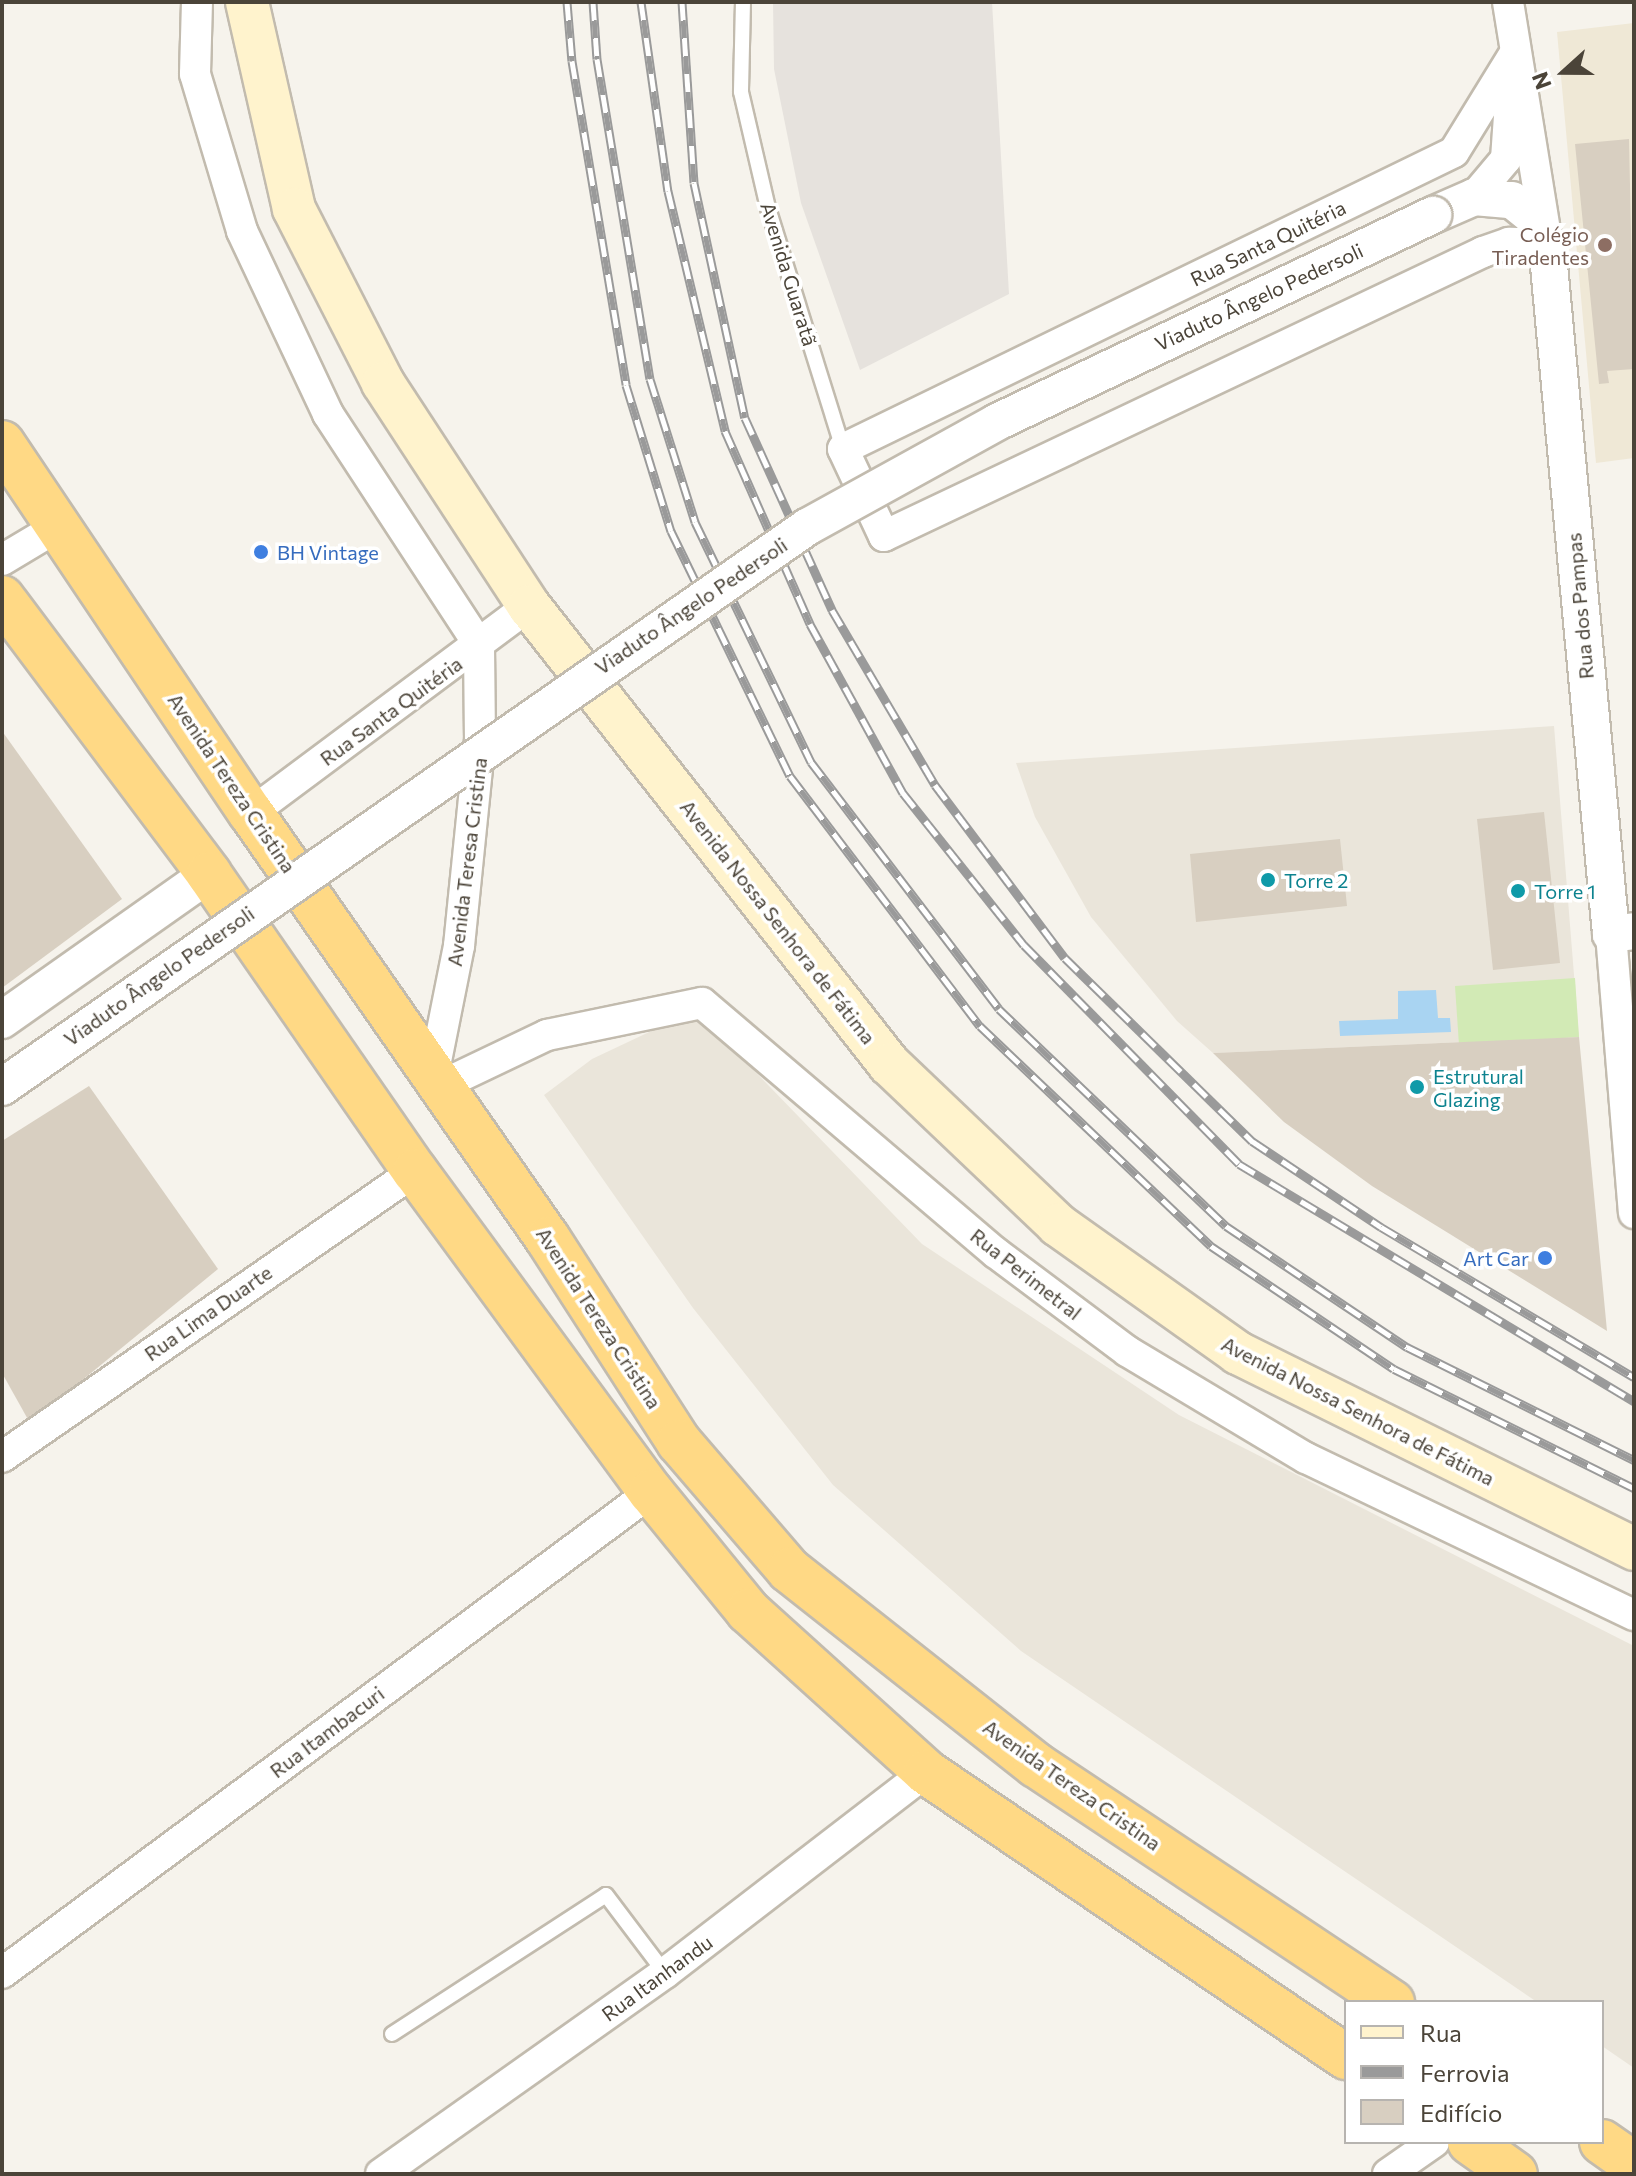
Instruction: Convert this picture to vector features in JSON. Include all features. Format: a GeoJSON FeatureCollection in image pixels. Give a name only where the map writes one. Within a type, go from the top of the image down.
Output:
{"type":"FeatureCollection","features":[{"type":"Feature","properties":{"kind":"highway","name":"Avenida Tereza Cristina"},"geometry":{"type":"LineString","coordinates":[[2,443],[251,813],[548,1239],[679,1442],[789,1570],[1036,1765],[1389,2000]]}},
{"type":"Feature","properties":{"kind":"highway"},"geometry":{"type":"LineString","coordinates":[[2,598],[209,874],[415,1171],[651,1492],[748,1611],[926,1772],[1344,2056]]}},
{"type":"Feature","properties":{"kind":"highway"},"geometry":{"type":"LineString","coordinates":[[1604,2143],[1634,2164]]}},
{"type":"Feature","properties":{"kind":"highway"},"geometry":{"type":"LineString","coordinates":[[1473,2144],[1515,2174]]}},
{"type":"Feature","properties":{"kind":"main road","name":"Avenida Nossa Senhora de Fátima"},"geometry":{"type":"LineString","coordinates":[[247,2],[294,209],[383,383],[529,606],[889,1064],[1058,1225],[1238,1353],[1634,1549]]}},
{"type":"Feature","properties":{"kind":"street"},"geometry":{"type":"LineString","coordinates":[[197,2],[195,74],[242,231],[328,414],[479,645]]}},
{"type":"Feature","properties":{"kind":"street","name":"Rua dos Pampas"},"geometry":{"type":"LineString","coordinates":[[1508,2],[1513,56],[1547,244],[1622,933],[1634,1213]]}},
{"type":"Feature","properties":{"kind":"street"},"geometry":{"type":"LineString","coordinates":[[1474,197],[1506,159],[1513,56]]}},
{"type":"Feature","properties":{"kind":"street","name":"Rua Santa Quitéria"},"geometry":{"type":"LineString","coordinates":[[843,449],[1454,152],[1513,56]]}},
{"type":"Feature","properties":{"kind":"street"},"geometry":{"type":"LineString","coordinates":[[1474,197],[1512,200],[1532,216],[1547,244]]}},
{"type":"Feature","properties":{"kind":"street","name":"Viaduto Ângelo Pedersoli"},"geometry":{"type":"LineString","coordinates":[[2,1087],[807,527],[997,422],[1474,197]]}},
{"type":"Feature","properties":{"kind":"street","name":"Avenida Guaratã"},"geometry":{"type":"LineString","coordinates":[[843,449],[884,536],[1483,252],[1509,243],[1547,244]]}},
{"type":"Feature","properties":{"kind":"street"},"geometry":{"type":"LineString","coordinates":[[2,560],[59,526]]}},
{"type":"Feature","properties":{"kind":"street","name":"Rua Santa Quitéria"},"geometry":{"type":"LineString","coordinates":[[251,813],[529,606]]}},
{"type":"Feature","properties":{"kind":"street","name":"Avenida Teresa Cristina"},"geometry":{"type":"LineString","coordinates":[[437,1081],[463,915],[480,741],[479,645]]}},
{"type":"Feature","properties":{"kind":"street"},"geometry":{"type":"LineString","coordinates":[[2,1020],[209,874]]}},
{"type":"Feature","properties":{"kind":"street","name":"Rua Perimetral"},"geometry":{"type":"LineString","coordinates":[[437,1081],[547,1035],[702,1003],[996,1253],[1127,1351],[1306,1458],[1634,1615]]}},
{"type":"Feature","properties":{"kind":"street","name":"Rua Lima Duarte"},"geometry":{"type":"LineString","coordinates":[[2,1457],[415,1171]]}},
{"type":"Feature","properties":{"kind":"street","name":"Rua Itambacuri"},"geometry":{"type":"LineString","coordinates":[[2,1973],[651,1492]]}},
{"type":"Feature","properties":{"kind":"street","name":"Rua Itanhandu"},"geometry":{"type":"LineString","coordinates":[[381,2174],[665,1973],[926,1772]]}},
{"type":"Feature","properties":{"kind":"street"},"geometry":{"type":"LineString","coordinates":[[1388,2174],[1431,2144]]}},
{"type":"Feature","properties":{"kind":"lane","name":"Avenida Guaratã"},"geometry":{"type":"LineString","coordinates":[[743,2],[744,107],[768,208],[843,449]]}},
{"type":"Feature","properties":{"kind":"lane"},"geometry":{"type":"LineString","coordinates":[[392,2034],[606,1895],[665,1973]]}},
{"type":"Feature","properties":{"kind":"shaded area"},"geometry":{"type":"Polygon","coordinates":[[[773,2],[992,2],[1009,294],[860,370],[801,203],[774,69],[773,2]]]}},
{"type":"Feature","properties":{"kind":"shaded area","name":"Colégio Tiradentes"},"geometry":{"type":"Polygon","coordinates":[[[1634,23],[1634,458],[1596,463],[1557,32],[1634,23]]]}},
{"type":"Feature","properties":{"kind":"shaded area"},"geometry":{"type":"Polygon","coordinates":[[[1554,726],[1579,1037],[1213,1053],[1177,1021],[1091,917],[1035,817],[1016,763],[1554,726]]]}},
{"type":"Feature","properties":{"kind":"shaded area"},"geometry":{"type":"Polygon","coordinates":[[[681,1017],[711,1026],[922,1244],[1179,1415],[1634,1646],[1634,2068],[1604,2047],[1604,2000],[1534,2000],[1021,1651],[833,1485],[693,1308],[544,1095],[592,1059],[681,1017]]]}},
{"type":"Feature","properties":{"kind":"green space"},"geometry":{"type":"Polygon","coordinates":[[[1575,978],[1579,1037],[1459,1045],[1455,986],[1575,978]]]}},
{"type":"Feature","properties":{"kind":"water"},"geometry":{"type":"Polygon","coordinates":[[[1436,990],[1438,1018],[1450,1018],[1451,1032],[1340,1036],[1339,1021],[1398,1019],[1398,991],[1436,990]]]}},
{"type":"Feature","properties":{"kind":"building"},"geometry":{"type":"Polygon","coordinates":[[[1629,139],[1634,369],[1607,371],[1609,383],[1599,384],[1575,144],[1629,139]]]}},
{"type":"Feature","properties":{"kind":"building"},"geometry":{"type":"Polygon","coordinates":[[[2,731],[122,899],[2,988],[2,731]]]}},
{"type":"Feature","properties":{"kind":"building","name":"Torre 1"},"geometry":{"type":"Polygon","coordinates":[[[1544,812],[1560,963],[1493,970],[1477,819],[1544,812]]]}},
{"type":"Feature","properties":{"kind":"building","name":"Torre 2"},"geometry":{"type":"Polygon","coordinates":[[[1340,839],[1347,906],[1196,922],[1190,854],[1340,839]]]}},
{"type":"Feature","properties":{"kind":"building","name":"Estrutural Glazing"},"geometry":{"type":"Polygon","coordinates":[[[1579,1037],[1607,1331],[1372,1186],[1284,1122],[1213,1053],[1579,1037]]]}},
{"type":"Feature","properties":{"kind":"building"},"geometry":{"type":"Polygon","coordinates":[[[89,1086],[218,1269],[30,1423],[2,1373],[2,1141],[89,1086]]]}},
{"type":"Feature","properties":{"kind":"railway"},"geometry":{"type":"LineString","coordinates":[[567,2],[572,61],[626,385],[671,531],[790,776],[980,1026],[1211,1246],[1394,1369],[1634,1488]]}},
{"type":"Feature","properties":{"kind":"railway"},"geometry":{"type":"LineString","coordinates":[[593,2],[597,59],[650,379],[695,522],[811,762],[999,1009],[1226,1226],[1407,1347],[1634,1460]]}},
{"type":"Feature","properties":{"kind":"railway"},"geometry":{"type":"LineString","coordinates":[[641,2],[668,191],[725,431],[810,624],[903,793],[1024,945],[1239,1164],[1634,1401]]}},
{"type":"Feature","properties":{"kind":"railway"},"geometry":{"type":"LineString","coordinates":[[682,2],[694,183],[745,418],[832,610],[935,785],[1065,958],[1252,1141],[1381,1227],[1634,1377]]}},
{"type":"Feature","properties":{"kind":"place","name":"Colégio Tiradentes"},"geometry":{"type":"Point","coordinates":[1605,245]}},
{"type":"Feature","properties":{"kind":"place","name":"BH Vintage"},"geometry":{"type":"Point","coordinates":[261,552]}},
{"type":"Feature","properties":{"kind":"place","name":"Torre 2"},"geometry":{"type":"Point","coordinates":[1268,880]}},
{"type":"Feature","properties":{"kind":"place","name":"Torre 1"},"geometry":{"type":"Point","coordinates":[1518,891]}},
{"type":"Feature","properties":{"kind":"place","name":"Estrutural Glazing"},"geometry":{"type":"Point","coordinates":[1417,1087]}},
{"type":"Feature","properties":{"kind":"place","name":"Art Car"},"geometry":{"type":"Point","coordinates":[1545,1258]}}]}
